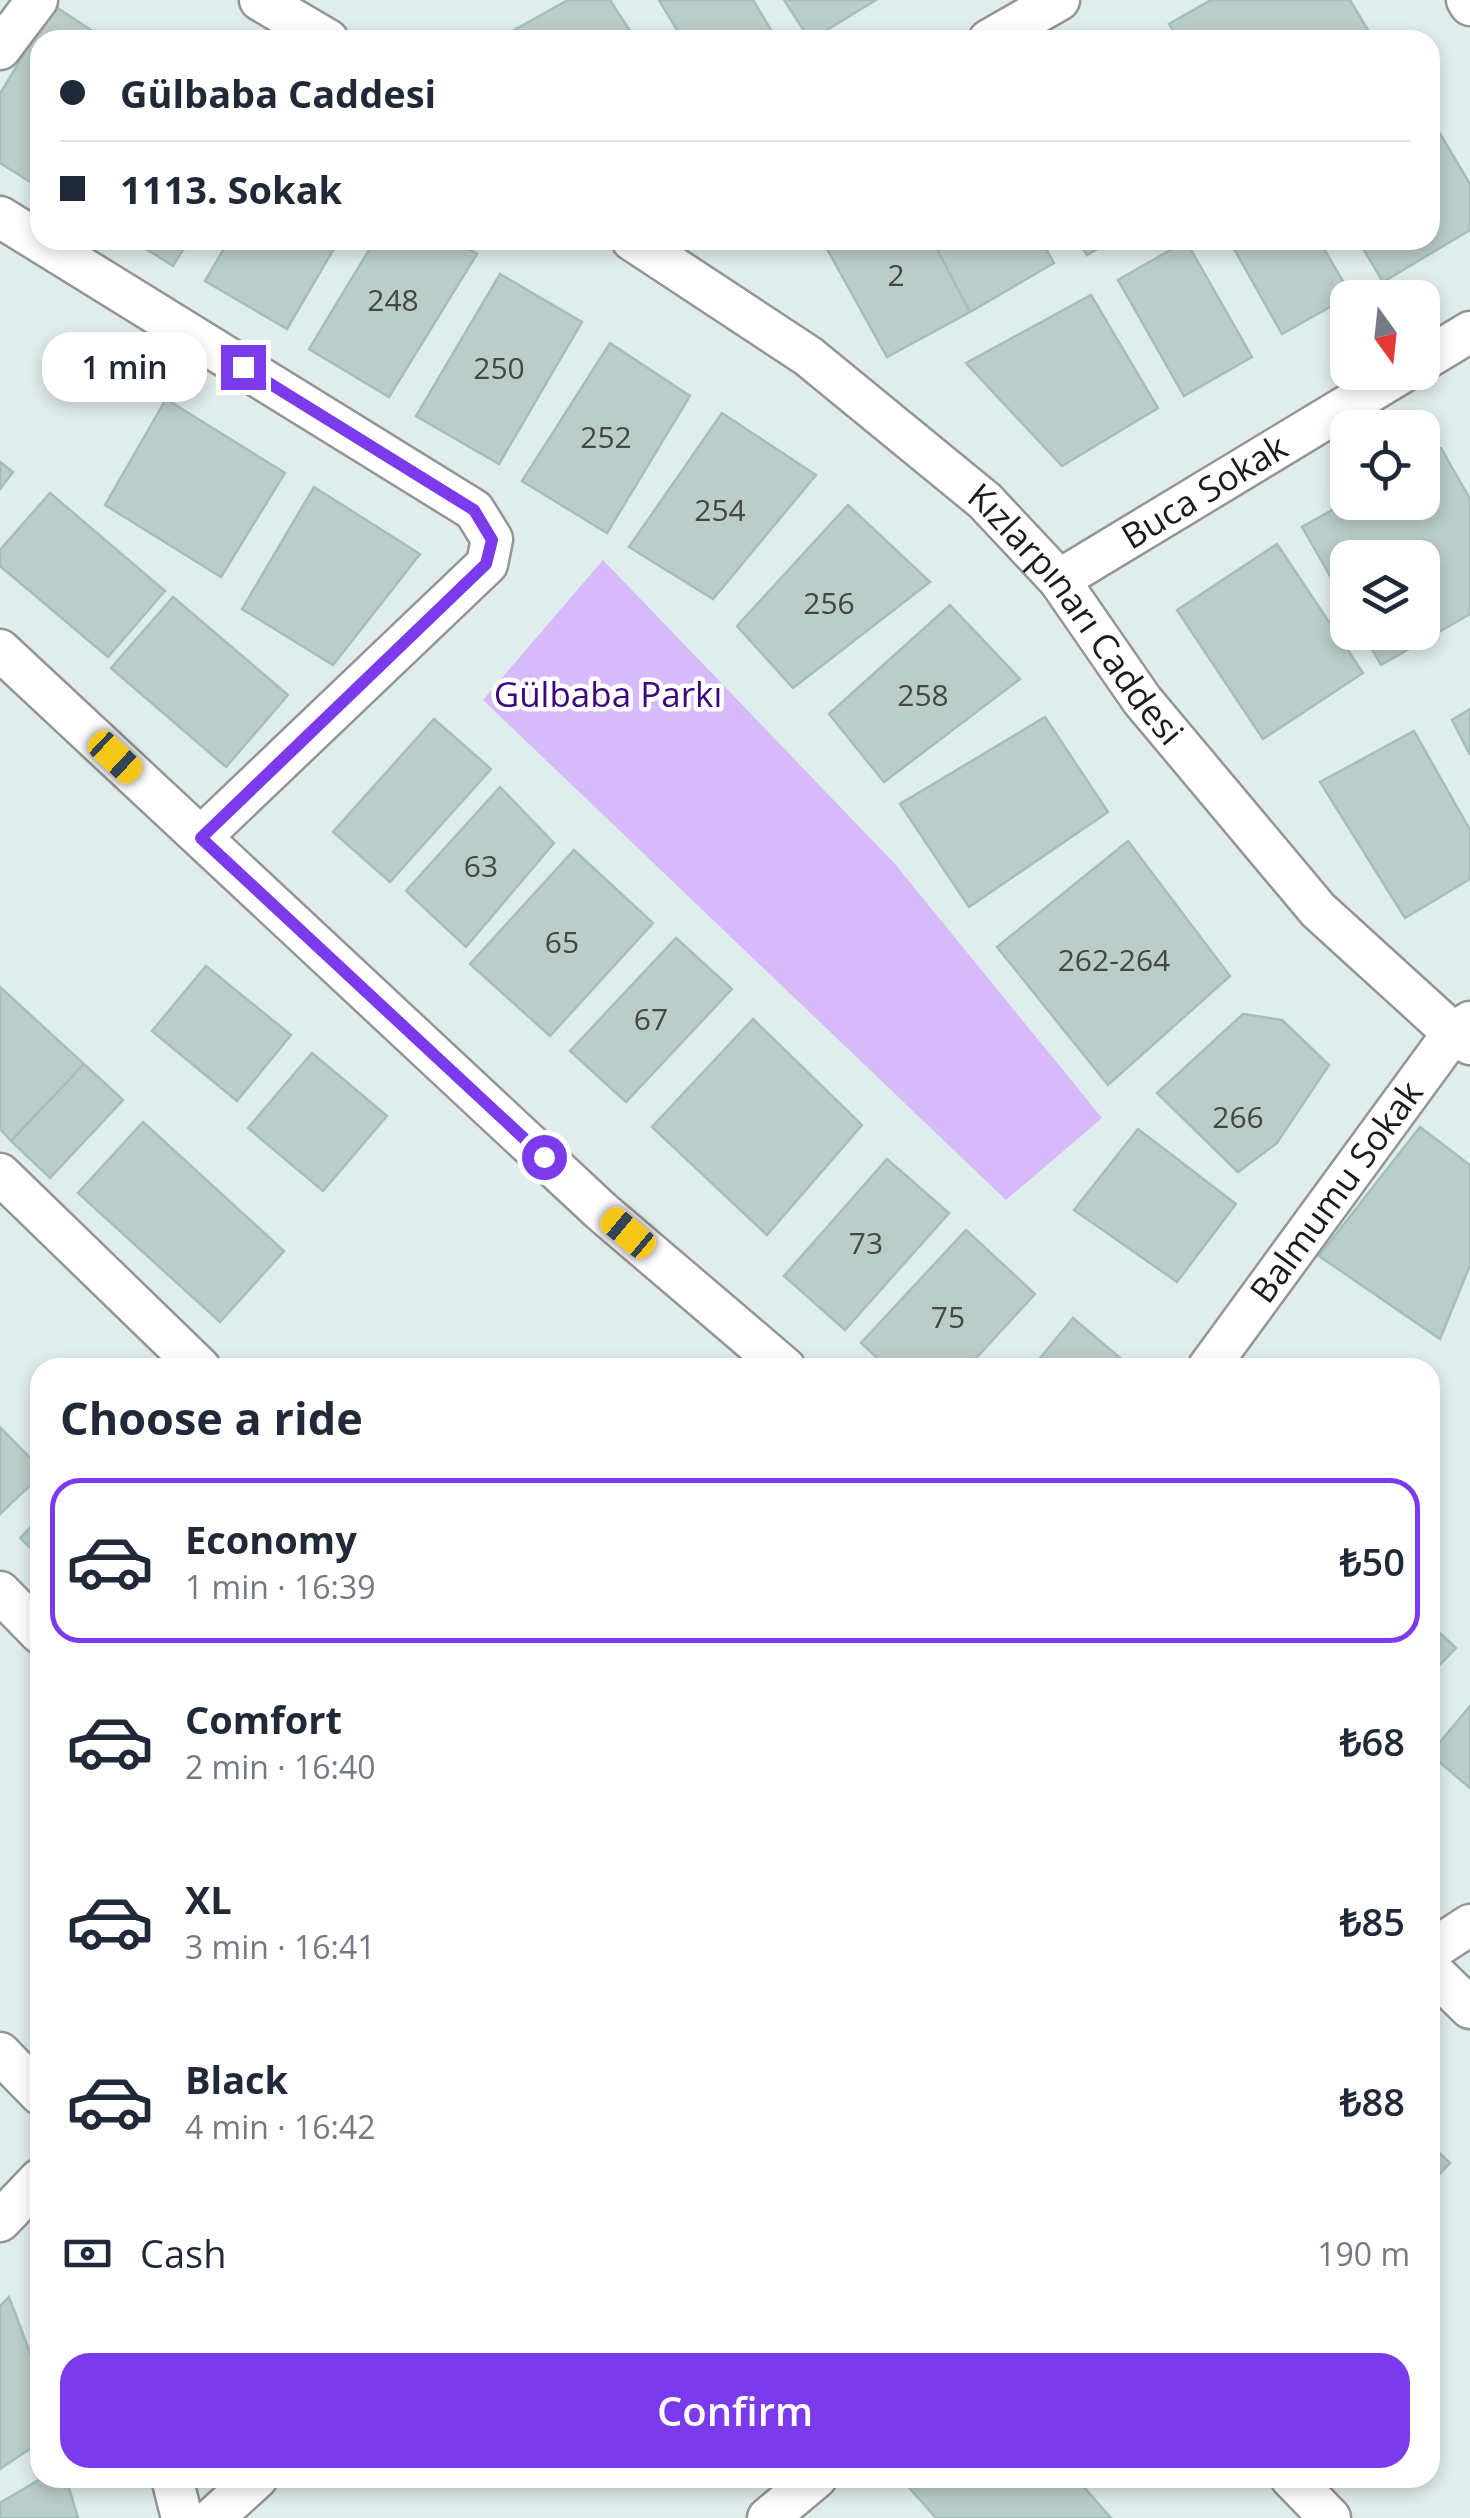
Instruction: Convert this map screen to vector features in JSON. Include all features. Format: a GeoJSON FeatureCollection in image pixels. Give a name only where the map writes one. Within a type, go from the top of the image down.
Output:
{"type":"FeatureCollection","features":[{"type":"Feature","properties":{"kind":"street"},"geometry":{"type":"LineString","coordinates":[[0,49],[37,0]]}},
{"type":"Feature","properties":{"kind":"street"},"geometry":{"type":"LineString","coordinates":[[260,0],[311,30]]}},
{"type":"Feature","properties":{"kind":"street"},"geometry":{"type":"LineString","coordinates":[[1006,30],[1059,0]]}},
{"type":"Feature","properties":{"kind":"street"},"geometry":{"type":"LineString","coordinates":[[0,217],[30,236]]}},
{"type":"Feature","properties":{"kind":"street"},"geometry":{"type":"LineString","coordinates":[[53,250],[474,510],[492,540],[486,564],[201,838]]}},
{"type":"Feature","properties":{"kind":"street","name":"Kızlarpınarı Caddesi"},"geometry":{"type":"LineString","coordinates":[[649,250],[808,356],[986,501],[1059,580],[1142,700],[1318,910],[1464,1033]]}},
{"type":"Feature","properties":{"kind":"street"},"geometry":{"type":"LineString","coordinates":[[1440,350],[1470,332]]}},
{"type":"Feature","properties":{"kind":"street","name":"Buca Sokak"},"geometry":{"type":"LineString","coordinates":[[1059,580],[1372,390]]}},
{"type":"Feature","properties":{"kind":"street"},"geometry":{"type":"LineString","coordinates":[[0,650],[602,1211],[773,1358]]}},
{"type":"Feature","properties":{"kind":"street","name":"Balmumu Sokak"},"geometry":{"type":"LineString","coordinates":[[1216,1358],[1464,1033]]}},
{"type":"Feature","properties":{"kind":"street"},"geometry":{"type":"LineString","coordinates":[[0,1174],[190,1358]]}},
{"type":"Feature","properties":{"kind":"street"},"geometry":{"type":"LineString","coordinates":[[0,1592],[30,1623]]}},
{"type":"Feature","properties":{"kind":"street"},"geometry":{"type":"LineString","coordinates":[[1440,1945],[1470,1926]]}},
{"type":"Feature","properties":{"kind":"street"},"geometry":{"type":"LineString","coordinates":[[1440,1979],[1470,2008]]}},
{"type":"Feature","properties":{"kind":"street"},"geometry":{"type":"LineString","coordinates":[[0,2053],[30,2084]]}},
{"type":"Feature","properties":{"kind":"street"},"geometry":{"type":"LineString","coordinates":[[0,2221],[30,2190]]}},
{"type":"Feature","properties":{"kind":"street"},"geometry":{"type":"LineString","coordinates":[[174,2488],[182,2518]]}},
{"type":"Feature","properties":{"kind":"street"},"geometry":{"type":"LineString","coordinates":[[213,2518],[246,2488]]}},
{"type":"Feature","properties":{"kind":"street"},"geometry":{"type":"LineString","coordinates":[[768,2518],[804,2488]]}},
{"type":"Feature","properties":{"kind":"street"},"geometry":{"type":"LineString","coordinates":[[1301,2488],[1330,2518]]}},
{"type":"Feature","properties":{"kind":"green space","name":"Gülbaba Parkı"},"geometry":{"type":"Polygon","coordinates":[[[603,560],[895,864],[1102,1118],[1006,1200],[483,700],[603,560]]]}},
{"type":"Feature","properties":{"kind":"building"},"geometry":{"type":"Polygon","coordinates":[[[568,0],[610,0],[630,30],[514,30],[568,0]]]}},
{"type":"Feature","properties":{"kind":"building"},"geometry":{"type":"Polygon","coordinates":[[[659,0],[753,0],[771,30],[677,30],[659,0]]]}},
{"type":"Feature","properties":{"kind":"building"},"geometry":{"type":"Polygon","coordinates":[[[784,0],[876,0],[826,30],[804,30],[784,0]]]}},
{"type":"Feature","properties":{"kind":"building"},"geometry":{"type":"Polygon","coordinates":[[[1211,0],[1350,0],[1368,30],[1173,30],[1169,24],[1211,0]]]}},
{"type":"Feature","properties":{"kind":"building"},"geometry":{"type":"Polygon","coordinates":[[[53,5],[91,30],[38,30],[53,5]]]}},
{"type":"Feature","properties":{"kind":"building"},"geometry":{"type":"Polygon","coordinates":[[[30,44],[30,182],[0,163],[0,94],[30,44]]]}},
{"type":"Feature","properties":{"kind":"building"},"geometry":{"type":"Polygon","coordinates":[[[1440,134],[1470,184],[1470,230],[1440,248],[1440,134]]]}},
{"type":"Feature","properties":{"kind":"building"},"geometry":{"type":"Polygon","coordinates":[[[148,250],[183,250],[173,266],[148,250]]]}},
{"type":"Feature","properties":{"kind":"building"},"geometry":{"type":"Polygon","coordinates":[[[223,250],[333,250],[287,329],[205,281],[223,250]]]}},
{"type":"Feature","properties":{"kind":"building"},"geometry":{"type":"Polygon","coordinates":[[[369,250],[470,250],[477,254],[389,397],[309,349],[369,250]]]}},
{"type":"Feature","properties":{"kind":"building"},"geometry":{"type":"Polygon","coordinates":[[[828,250],[937,250],[970,312],[887,357],[828,250]]]}},
{"type":"Feature","properties":{"kind":"building"},"geometry":{"type":"Polygon","coordinates":[[[937,250],[1047,250],[1054,263],[970,312],[937,250]]]}},
{"type":"Feature","properties":{"kind":"building"},"geometry":{"type":"Polygon","coordinates":[[[1170,250],[1191,250],[1252,357],[1184,396],[1118,280],[1170,250]]]}},
{"type":"Feature","properties":{"kind":"building"},"geometry":{"type":"Polygon","coordinates":[[[1235,250],[1325,250],[1342,280],[1330,280],[1330,307],[1282,334],[1235,250]]]}},
{"type":"Feature","properties":{"kind":"building"},"geometry":{"type":"Polygon","coordinates":[[[1364,250],[1437,250],[1382,280],[1364,250]]]}},
{"type":"Feature","properties":{"kind":"building"},"geometry":{"type":"Polygon","coordinates":[[[500,274],[582,322],[499,464],[416,416],[500,274]]]}},
{"type":"Feature","properties":{"kind":"building"},"geometry":{"type":"Polygon","coordinates":[[[1091,295],[1158,408],[1062,466],[966,363],[1091,295]]]}},
{"type":"Feature","properties":{"kind":"building"},"geometry":{"type":"Polygon","coordinates":[[[610,343],[690,396],[607,533],[522,481],[610,343]]]}},
{"type":"Feature","properties":{"kind":"building"},"geometry":{"type":"Polygon","coordinates":[[[166,399],[285,473],[221,577],[105,505],[166,399]]]}},
{"type":"Feature","properties":{"kind":"building"},"geometry":{"type":"Polygon","coordinates":[[[722,413],[816,475],[713,599],[629,547],[722,413]]]}},
{"type":"Feature","properties":{"kind":"building"},"geometry":{"type":"Polygon","coordinates":[[[1440,449],[1470,499],[1470,614],[1440,631],[1440,540],[1330,540],[1330,576],[1302,527],[1330,511],[1330,520],[1440,520],[1440,449]]]}},
{"type":"Feature","properties":{"kind":"building"},"geometry":{"type":"Polygon","coordinates":[[[0,462],[13,472],[0,489],[0,462]]]}},
{"type":"Feature","properties":{"kind":"building"},"geometry":{"type":"Polygon","coordinates":[[[314,487],[420,554],[333,665],[242,609],[314,487]]]}},
{"type":"Feature","properties":{"kind":"building"},"geometry":{"type":"Polygon","coordinates":[[[50,493],[165,591],[108,657],[0,566],[0,550],[50,493]]]}},
{"type":"Feature","properties":{"kind":"building"},"geometry":{"type":"Polygon","coordinates":[[[848,505],[930,582],[793,688],[737,626],[848,505]]]}},
{"type":"Feature","properties":{"kind":"building"},"geometry":{"type":"Polygon","coordinates":[[[1277,544],[1330,624],[1330,650],[1348,650],[1363,673],[1263,739],[1177,610],[1277,544]]]}},
{"type":"Feature","properties":{"kind":"building"},"geometry":{"type":"Polygon","coordinates":[[[173,597],[288,695],[226,767],[111,668],[173,597]]]}},
{"type":"Feature","properties":{"kind":"building"},"geometry":{"type":"Polygon","coordinates":[[[950,605],[1020,679],[884,782],[829,714],[950,605]]]}},
{"type":"Feature","properties":{"kind":"building"},"geometry":{"type":"Polygon","coordinates":[[[1372,650],[1407,650],[1381,665],[1372,650]]]}},
{"type":"Feature","properties":{"kind":"building"},"geometry":{"type":"Polygon","coordinates":[[[1470,709],[1470,755],[1452,720],[1470,709]]]}},
{"type":"Feature","properties":{"kind":"building"},"geometry":{"type":"Polygon","coordinates":[[[1045,717],[1108,812],[969,907],[900,804],[1045,717]]]}},
{"type":"Feature","properties":{"kind":"building"},"geometry":{"type":"Polygon","coordinates":[[[434,719],[491,769],[390,882],[333,832],[434,719]]]}},
{"type":"Feature","properties":{"kind":"building"},"geometry":{"type":"Polygon","coordinates":[[[1414,731],[1470,830],[1470,879],[1405,918],[1320,782],[1414,731]]]}},
{"type":"Feature","properties":{"kind":"building"},"geometry":{"type":"Polygon","coordinates":[[[500,787],[554,843],[466,947],[406,891],[500,787]]]}},
{"type":"Feature","properties":{"kind":"building"},"geometry":{"type":"Polygon","coordinates":[[[1128,841],[1230,976],[1108,1085],[997,947],[1128,841]]]}},
{"type":"Feature","properties":{"kind":"building"},"geometry":{"type":"Polygon","coordinates":[[[574,850],[653,923],[550,1036],[470,964],[574,850]]]}},
{"type":"Feature","properties":{"kind":"building"},"geometry":{"type":"Polygon","coordinates":[[[676,938],[732,989],[626,1102],[570,1051],[676,938]]]}},
{"type":"Feature","properties":{"kind":"building"},"geometry":{"type":"Polygon","coordinates":[[[206,966],[291,1035],[237,1101],[152,1031],[206,966]]]}},
{"type":"Feature","properties":{"kind":"building"},"geometry":{"type":"Polygon","coordinates":[[[0,987],[84,1064],[11,1141],[0,1129],[0,987]]]}},
{"type":"Feature","properties":{"kind":"building"},"geometry":{"type":"Polygon","coordinates":[[[1243,1014],[1282,1020],[1329,1065],[1277,1143],[1238,1172],[1157,1093],[1243,1014]]]}},
{"type":"Feature","properties":{"kind":"building"},"geometry":{"type":"Polygon","coordinates":[[[753,1019],[862,1125],[767,1235],[652,1127],[753,1019]]]}},
{"type":"Feature","properties":{"kind":"building"},"geometry":{"type":"Polygon","coordinates":[[[312,1053],[387,1116],[323,1191],[248,1128],[312,1053]]]}},
{"type":"Feature","properties":{"kind":"building"},"geometry":{"type":"Polygon","coordinates":[[[84,1064],[123,1100],[50,1178],[11,1141],[84,1064]]]}},
{"type":"Feature","properties":{"kind":"building"},"geometry":{"type":"Polygon","coordinates":[[[143,1122],[284,1251],[220,1322],[78,1193],[143,1122]]]}},
{"type":"Feature","properties":{"kind":"building"},"geometry":{"type":"Polygon","coordinates":[[[1420,1127],[1470,1165],[1470,1265],[1440,1339],[1319,1256],[1420,1127]]]}},
{"type":"Feature","properties":{"kind":"building"},"geometry":{"type":"Polygon","coordinates":[[[1138,1129],[1236,1204],[1177,1282],[1074,1210],[1138,1129]]]}},
{"type":"Feature","properties":{"kind":"building"},"geometry":{"type":"Polygon","coordinates":[[[887,1159],[949,1213],[845,1330],[784,1276],[887,1159]]]}},
{"type":"Feature","properties":{"kind":"building"},"geometry":{"type":"Polygon","coordinates":[[[966,1230],[1035,1294],[976,1358],[877,1358],[861,1343],[966,1230]]]}},
{"type":"Feature","properties":{"kind":"building"},"geometry":{"type":"Polygon","coordinates":[[[1073,1318],[1120,1358],[1040,1358],[1073,1318]]]}},
{"type":"Feature","properties":{"kind":"building"},"geometry":{"type":"Polygon","coordinates":[[[0,1427],[30,1458],[30,1486],[0,1514],[0,1427]]]}},
{"type":"Feature","properties":{"kind":"building"},"geometry":{"type":"Polygon","coordinates":[[[30,1528],[30,1548],[20,1538],[30,1528]]]}},
{"type":"Feature","properties":{"kind":"building"},"geometry":{"type":"Polygon","coordinates":[[[1440,1633],[1456,1648],[1440,1665],[1440,1633]]]}},
{"type":"Feature","properties":{"kind":"building"},"geometry":{"type":"Polygon","coordinates":[[[1470,1706],[1470,1788],[1440,1762],[1440,1742],[1470,1706]]]}},
{"type":"Feature","properties":{"kind":"building"},"geometry":{"type":"Polygon","coordinates":[[[1440,2154],[1450,2163],[1440,2174],[1440,2154]]]}},
{"type":"Feature","properties":{"kind":"building"},"geometry":{"type":"Polygon","coordinates":[[[9,2297],[30,2353],[30,2449],[0,2469],[0,2306],[9,2297]]]}},
{"type":"Feature","properties":{"kind":"building"},"geometry":{"type":"Polygon","coordinates":[[[30,2485],[69,2488],[78,2518],[0,2518],[0,2503],[30,2485]]]}},
{"type":"Feature","properties":{"kind":"building"},"geometry":{"type":"Polygon","coordinates":[[[909,2488],[1085,2488],[1111,2518],[936,2518],[909,2488]]]}},
{"type":"Feature","properties":{"kind":"route"},"geometry":{"type":"LineString","coordinates":[[243,367],[474,510],[492,540],[486,564],[201,838],[544,1157]]}}]}
